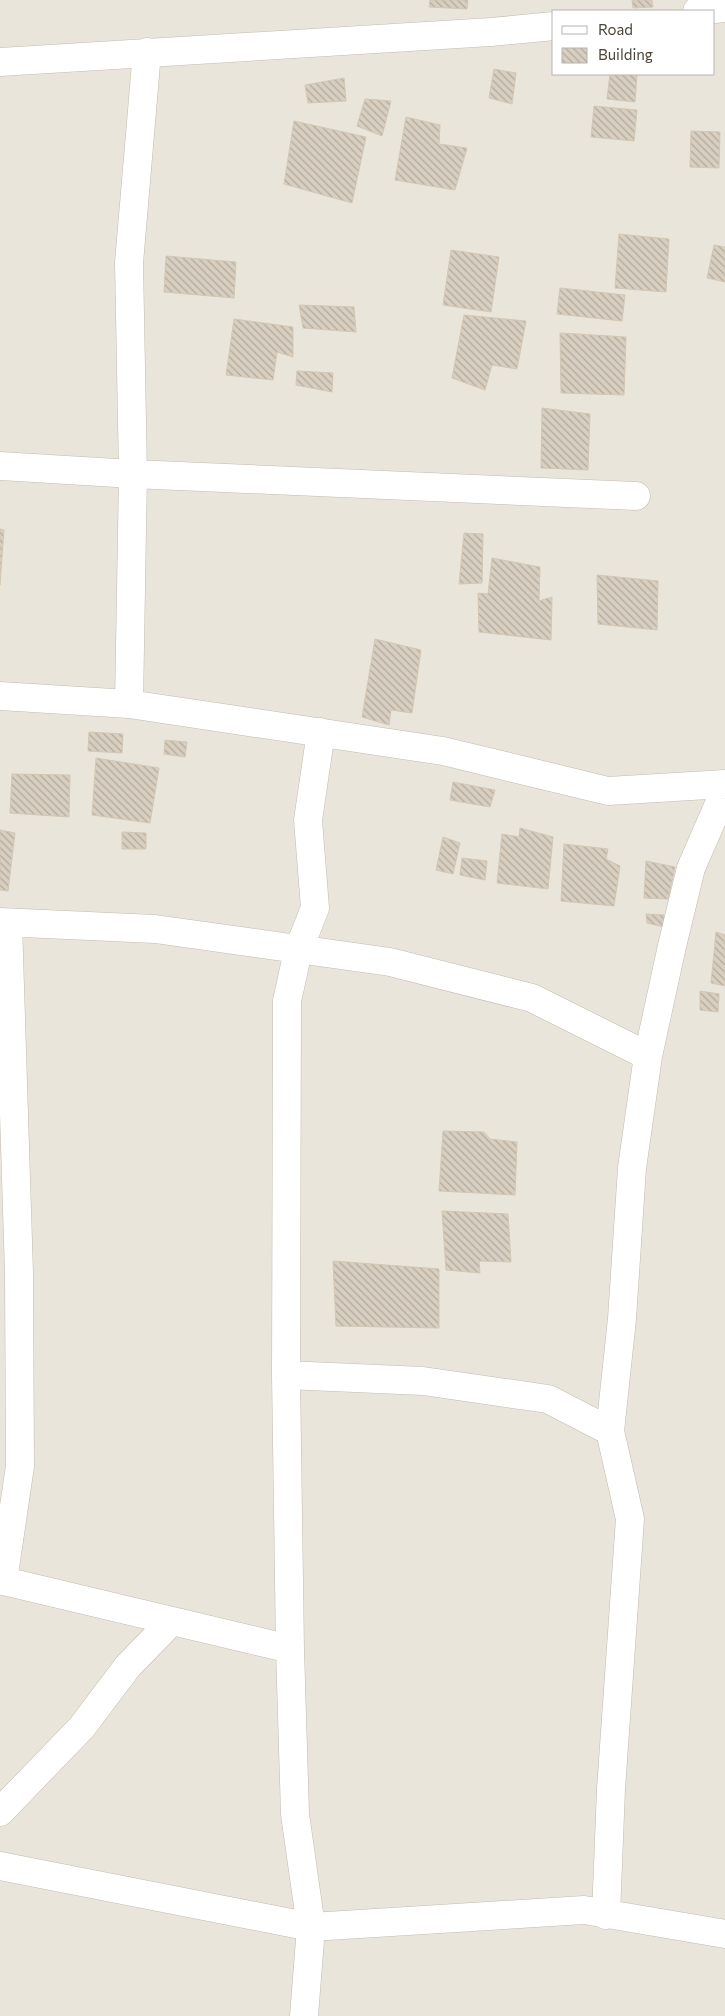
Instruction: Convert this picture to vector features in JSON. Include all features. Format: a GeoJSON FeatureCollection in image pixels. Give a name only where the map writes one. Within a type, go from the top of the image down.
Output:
{"type":"FeatureCollection","features":[{"type":"Feature","properties":{"kind":"street"},"geometry":{"type":"LineString","coordinates":[[706,10],[725,8]]}},
{"type":"Feature","properties":{"kind":"street"},"geometry":{"type":"LineString","coordinates":[[0,62],[492,32],[552,26]]}},
{"type":"Feature","properties":{"kind":"street"},"geometry":{"type":"LineString","coordinates":[[129,704],[133,474],[129,263],[147,52]]}},
{"type":"Feature","properties":{"kind":"street"},"geometry":{"type":"LineString","coordinates":[[0,466],[133,474],[636,496]]}},
{"type":"Feature","properties":{"kind":"street"},"geometry":{"type":"LineString","coordinates":[[0,696],[129,704],[321,732],[442,751],[608,791],[725,784]]}},
{"type":"Feature","properties":{"kind":"street"},"geometry":{"type":"LineString","coordinates":[[304,2016],[311,1927],[294,1814],[286,1375],[287,1000],[298,951],[315,908],[308,820],[321,732]]}},
{"type":"Feature","properties":{"kind":"street"},"geometry":{"type":"LineString","coordinates":[[606,1915],[611,1789],[630,1519],[610,1432],[622,1319],[632,1168],[648,1056],[691,868],[725,790]]}},
{"type":"Feature","properties":{"kind":"street"},"geometry":{"type":"LineString","coordinates":[[290,1649],[2,1581],[20,1466],[19,1273],[4,922],[155,929],[298,951],[390,962],[532,998],[648,1056]]}},
{"type":"Feature","properties":{"kind":"street"},"geometry":{"type":"LineString","coordinates":[[286,1375],[423,1380],[548,1399],[610,1432]]}},
{"type":"Feature","properties":{"kind":"street"},"geometry":{"type":"LineString","coordinates":[[0,1812],[82,1727],[128,1666],[172,1620]]}},
{"type":"Feature","properties":{"kind":"street"},"geometry":{"type":"LineString","coordinates":[[0,1866],[311,1927],[584,1910],[725,1934]]}},
{"type":"Feature","properties":{"kind":"shaded area"},"geometry":{"type":"Polygon","coordinates":[[[0,0],[725,0],[725,2016],[0,2016],[0,0]]]}},
{"type":"Feature","properties":{"kind":"building"},"geometry":{"type":"Polygon","coordinates":[[[430,0],[468,0],[467,9],[429,7],[430,0]]]}},
{"type":"Feature","properties":{"kind":"building"},"geometry":{"type":"Polygon","coordinates":[[[632,0],[652,0],[653,7],[633,8],[632,0]]]}},
{"type":"Feature","properties":{"kind":"building"},"geometry":{"type":"Polygon","coordinates":[[[494,69],[516,73],[512,104],[489,98],[494,69]]]}},
{"type":"Feature","properties":{"kind":"building"},"geometry":{"type":"Polygon","coordinates":[[[610,75],[637,75],[635,102],[607,99],[610,75]]]}},
{"type":"Feature","properties":{"kind":"building"},"geometry":{"type":"Polygon","coordinates":[[[344,78],[346,101],[308,103],[305,85],[344,78]]]}},
{"type":"Feature","properties":{"kind":"building"},"geometry":{"type":"Polygon","coordinates":[[[365,99],[391,101],[382,136],[357,126],[365,99]]]}},
{"type":"Feature","properties":{"kind":"building"},"geometry":{"type":"Polygon","coordinates":[[[594,106],[637,110],[634,141],[591,137],[594,106]]]}},
{"type":"Feature","properties":{"kind":"building"},"geometry":{"type":"Polygon","coordinates":[[[406,117],[440,125],[439,144],[467,148],[455,190],[395,180],[406,117]]]}},
{"type":"Feature","properties":{"kind":"building"},"geometry":{"type":"Polygon","coordinates":[[[294,121],[366,137],[352,203],[284,184],[294,121]]]}},
{"type":"Feature","properties":{"kind":"building"},"geometry":{"type":"Polygon","coordinates":[[[691,131],[720,132],[719,168],[690,167],[691,131]]]}},
{"type":"Feature","properties":{"kind":"building"},"geometry":{"type":"Polygon","coordinates":[[[619,234],[669,239],[666,292],[615,288],[619,234]]]}},
{"type":"Feature","properties":{"kind":"building"},"geometry":{"type":"Polygon","coordinates":[[[714,245],[725,247],[725,282],[707,278],[714,245]]]}},
{"type":"Feature","properties":{"kind":"building"},"geometry":{"type":"Polygon","coordinates":[[[451,250],[499,257],[491,312],[443,305],[451,250]]]}},
{"type":"Feature","properties":{"kind":"building"},"geometry":{"type":"Polygon","coordinates":[[[166,256],[236,262],[234,298],[164,292],[166,256]]]}},
{"type":"Feature","properties":{"kind":"building"},"geometry":{"type":"Polygon","coordinates":[[[560,288],[625,295],[622,321],[557,314],[560,288]]]}},
{"type":"Feature","properties":{"kind":"building"},"geometry":{"type":"Polygon","coordinates":[[[299,305],[354,307],[356,332],[303,328],[299,305]]]}},
{"type":"Feature","properties":{"kind":"building"},"geometry":{"type":"Polygon","coordinates":[[[464,315],[526,321],[517,369],[492,365],[485,390],[452,378],[464,315]]]}},
{"type":"Feature","properties":{"kind":"building"},"geometry":{"type":"Polygon","coordinates":[[[234,319],[293,327],[293,357],[277,352],[273,380],[226,375],[234,319]]]}},
{"type":"Feature","properties":{"kind":"building"},"geometry":{"type":"Polygon","coordinates":[[[560,333],[626,337],[624,395],[561,393],[560,333]]]}},
{"type":"Feature","properties":{"kind":"building"},"geometry":{"type":"Polygon","coordinates":[[[297,371],[333,373],[332,392],[296,385],[297,371]]]}},
{"type":"Feature","properties":{"kind":"building"},"geometry":{"type":"Polygon","coordinates":[[[542,408],[590,414],[588,470],[541,468],[542,408]]]}},
{"type":"Feature","properties":{"kind":"building"},"geometry":{"type":"Polygon","coordinates":[[[0,529],[4,530],[0,585],[0,529]]]}},
{"type":"Feature","properties":{"kind":"building"},"geometry":{"type":"Polygon","coordinates":[[[464,533],[483,534],[482,583],[459,584],[464,533]]]}},
{"type":"Feature","properties":{"kind":"building"},"geometry":{"type":"Polygon","coordinates":[[[492,558],[540,567],[539,601],[552,597],[551,640],[479,632],[478,593],[488,594],[492,558]]]}},
{"type":"Feature","properties":{"kind":"building"},"geometry":{"type":"Polygon","coordinates":[[[597,575],[658,581],[657,630],[598,624],[597,575]]]}},
{"type":"Feature","properties":{"kind":"building"},"geometry":{"type":"Polygon","coordinates":[[[375,639],[421,650],[412,713],[391,710],[389,725],[362,717],[375,639]]]}},
{"type":"Feature","properties":{"kind":"building"},"geometry":{"type":"Polygon","coordinates":[[[89,732],[123,734],[122,753],[88,751],[89,732]]]}},
{"type":"Feature","properties":{"kind":"building"},"geometry":{"type":"Polygon","coordinates":[[[165,740],[187,742],[185,757],[164,754],[165,740]]]}},
{"type":"Feature","properties":{"kind":"building"},"geometry":{"type":"Polygon","coordinates":[[[96,758],[159,768],[150,823],[92,815],[96,758]]]}},
{"type":"Feature","properties":{"kind":"building"},"geometry":{"type":"Polygon","coordinates":[[[12,774],[70,775],[69,817],[10,813],[12,774]]]}},
{"type":"Feature","properties":{"kind":"building"},"geometry":{"type":"Polygon","coordinates":[[[453,782],[495,790],[490,807],[450,800],[453,782]]]}},
{"type":"Feature","properties":{"kind":"building"},"geometry":{"type":"Polygon","coordinates":[[[520,828],[553,837],[548,889],[497,883],[502,834],[519,837],[520,828]]]}},
{"type":"Feature","properties":{"kind":"building"},"geometry":{"type":"Polygon","coordinates":[[[0,830],[15,833],[8,891],[0,890],[0,830]]]}},
{"type":"Feature","properties":{"kind":"building"},"geometry":{"type":"Polygon","coordinates":[[[122,832],[146,833],[146,849],[122,849],[122,832]]]}},
{"type":"Feature","properties":{"kind":"building"},"geometry":{"type":"Polygon","coordinates":[[[443,837],[460,843],[453,874],[436,870],[443,837]]]}},
{"type":"Feature","properties":{"kind":"building"},"geometry":{"type":"Polygon","coordinates":[[[564,844],[608,849],[606,859],[620,866],[614,906],[561,901],[564,844]]]}},
{"type":"Feature","properties":{"kind":"building"},"geometry":{"type":"Polygon","coordinates":[[[462,858],[487,861],[485,880],[460,875],[462,858]]]}},
{"type":"Feature","properties":{"kind":"building"},"geometry":{"type":"Polygon","coordinates":[[[646,861],[675,867],[668,899],[644,898],[646,861]]]}},
{"type":"Feature","properties":{"kind":"building"},"geometry":{"type":"Polygon","coordinates":[[[646,914],[664,915],[664,927],[647,923],[646,914]]]}},
{"type":"Feature","properties":{"kind":"building"},"geometry":{"type":"Polygon","coordinates":[[[716,932],[725,935],[725,986],[711,983],[716,932]]]}},
{"type":"Feature","properties":{"kind":"building"},"geometry":{"type":"Polygon","coordinates":[[[700,991],[719,994],[718,1012],[700,1010],[700,991]]]}},
{"type":"Feature","properties":{"kind":"building"},"geometry":{"type":"Polygon","coordinates":[[[443,1131],[484,1132],[490,1139],[517,1142],[515,1195],[439,1191],[443,1131]]]}},
{"type":"Feature","properties":{"kind":"building"},"geometry":{"type":"Polygon","coordinates":[[[442,1211],[508,1214],[511,1262],[479,1261],[480,1273],[446,1270],[442,1211]]]}},
{"type":"Feature","properties":{"kind":"building"},"geometry":{"type":"Polygon","coordinates":[[[333,1261],[439,1269],[439,1328],[336,1326],[333,1261]]]}}]}
